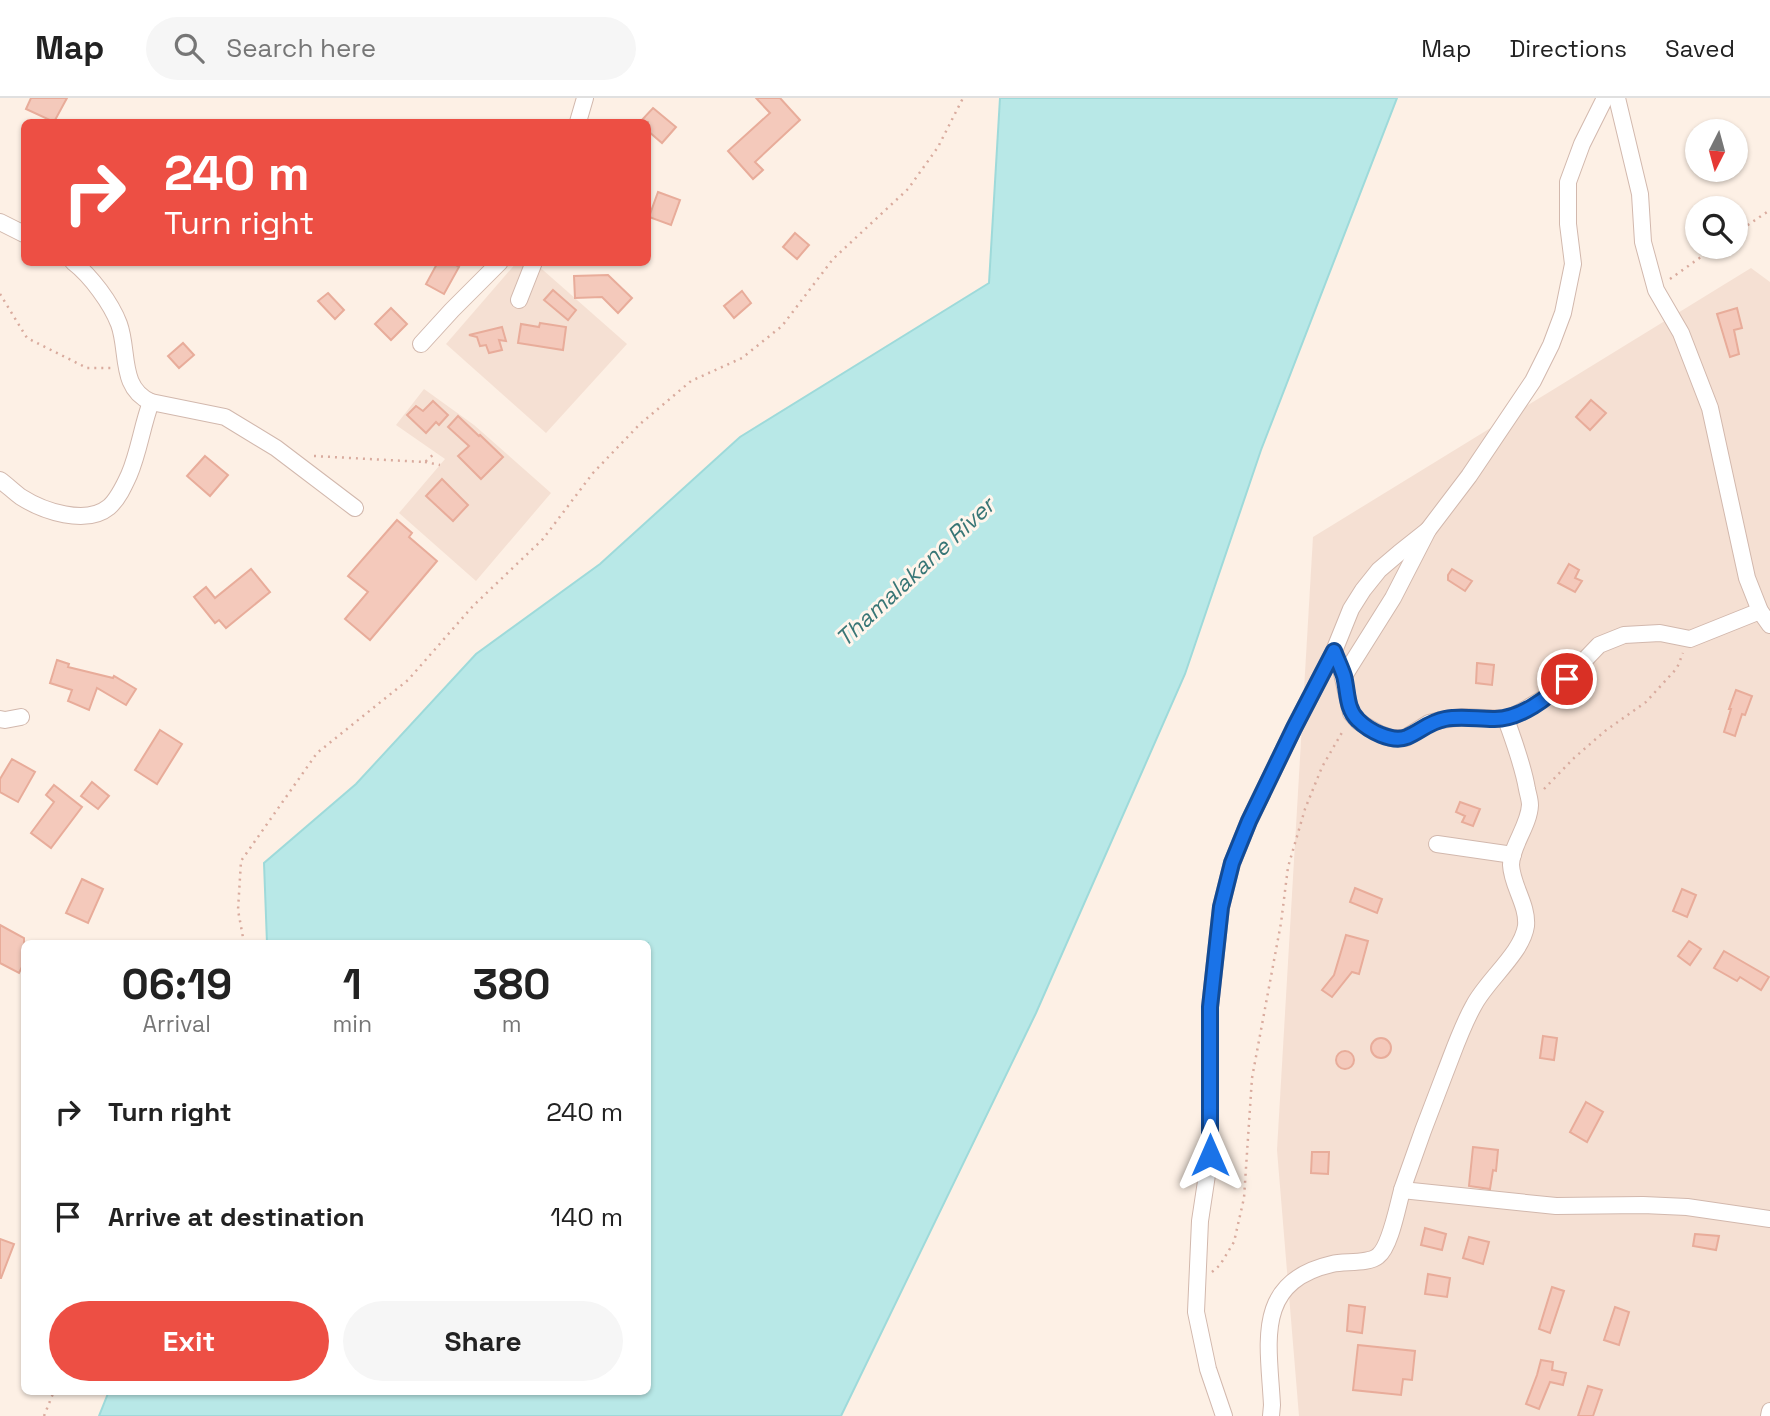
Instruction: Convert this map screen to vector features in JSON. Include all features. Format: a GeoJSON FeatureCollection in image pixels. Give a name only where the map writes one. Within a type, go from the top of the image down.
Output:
{"type":"FeatureCollection","features":[{"type":"Feature","properties":{"kind":"street"},"geometry":{"type":"LineString","coordinates":[[579,119],[585,98]]}},
{"type":"Feature","properties":{"kind":"street"},"geometry":{"type":"LineString","coordinates":[[1344,676],[1393,598],[1428,530],[1476,466],[1532,381],[1551,345],[1563,313],[1573,264],[1568,223],[1568,182],[1582,144],[1605,98]]}},
{"type":"Feature","properties":{"kind":"street"},"geometry":{"type":"LineString","coordinates":[[1617,98],[1640,194],[1643,242],[1656,290],[1681,333],[1710,408],[1747,578],[1759,611],[1770,625]]}},
{"type":"Feature","properties":{"kind":"street"},"geometry":{"type":"LineString","coordinates":[[0,222],[21,232]]}},
{"type":"Feature","properties":{"kind":"street"},"geometry":{"type":"LineString","coordinates":[[78,266],[103,294],[119,324],[127,368],[136,391],[142,398],[225,417],[276,448],[355,508]]}},
{"type":"Feature","properties":{"kind":"street"},"geometry":{"type":"LineString","coordinates":[[421,344],[496,266]]}},
{"type":"Feature","properties":{"kind":"street"},"geometry":{"type":"LineString","coordinates":[[520,300],[533,266]]}},
{"type":"Feature","properties":{"kind":"street"},"geometry":{"type":"LineString","coordinates":[[0,480],[21,497],[59,514],[91,515],[107,509],[118,498],[130,473],[151,402]]}},
{"type":"Feature","properties":{"kind":"street"},"geometry":{"type":"LineString","coordinates":[[1224,1416],[1208,1369],[1196,1312],[1200,1221],[1210,1155],[1210,1007],[1221,907],[1232,863],[1249,821],[1334,651],[1351,609],[1379,570],[1428,530]]}},
{"type":"Feature","properties":{"kind":"street"},"geometry":{"type":"LineString","coordinates":[[1334,651],[1344,676],[1351,713],[1359,722],[1380,734],[1405,738],[1429,723],[1441,720],[1506,719],[1553,693],[1599,645],[1624,635],[1660,634],[1690,639],[1759,611]]}},
{"type":"Feature","properties":{"kind":"street"},"geometry":{"type":"LineString","coordinates":[[0,719],[22,717]]}},
{"type":"Feature","properties":{"kind":"street"},"geometry":{"type":"LineString","coordinates":[[1271,1416],[1268,1334],[1271,1313],[1279,1297],[1297,1278],[1315,1269],[1371,1260],[1378,1257],[1384,1249],[1402,1190],[1460,1035],[1475,1003],[1523,938],[1526,917],[1511,866],[1524,831],[1530,804],[1524,769],[1506,719]]}},
{"type":"Feature","properties":{"kind":"street"},"geometry":{"type":"LineString","coordinates":[[1437,844],[1513,855]]}},
{"type":"Feature","properties":{"kind":"street"},"geometry":{"type":"LineString","coordinates":[[1402,1190],[1556,1206],[1687,1207],[1770,1220]]}},
{"type":"Feature","properties":{"kind":"path"},"geometry":{"type":"LineString","coordinates":[[243,940],[238,910],[241,861],[317,752],[408,680],[473,606],[543,539],[593,473],[640,424],[691,380],[742,358],[782,326],[833,259],[908,189],[938,147],[963,98]]}},
{"type":"Feature","properties":{"kind":"path"},"geometry":{"type":"LineString","coordinates":[[1748,225],[1770,210]]}},
{"type":"Feature","properties":{"kind":"path"},"geometry":{"type":"LineString","coordinates":[[1656,290],[1698,259]]}},
{"type":"Feature","properties":{"kind":"path"},"geometry":{"type":"LineString","coordinates":[[0,294],[27,338],[87,368],[127,368]]}},
{"type":"Feature","properties":{"kind":"path"},"geometry":{"type":"LineString","coordinates":[[425,462],[436,452]]}},
{"type":"Feature","properties":{"kind":"path"},"geometry":{"type":"LineString","coordinates":[[314,456],[425,462],[440,466]]}},
{"type":"Feature","properties":{"kind":"path"},"geometry":{"type":"LineString","coordinates":[[1530,804],[1574,758],[1605,731],[1646,702],[1677,668],[1690,639]]}},
{"type":"Feature","properties":{"kind":"path"},"geometry":{"type":"LineString","coordinates":[[1196,1286],[1220,1265],[1234,1242],[1244,1198],[1252,1078],[1289,867],[1305,809],[1330,750],[1342,734],[1351,713]]}},
{"type":"Feature","properties":{"kind":"path"},"geometry":{"type":"LineString","coordinates":[[44,1416],[52,1395]]}},
{"type":"Feature","properties":{"kind":"shaded area"},"geometry":{"type":"Polygon","coordinates":[[[514,266],[538,266],[627,344],[546,433],[446,344],[514,266]]]}},
{"type":"Feature","properties":{"kind":"shaded area"},"geometry":{"type":"Polygon","coordinates":[[[1751,268],[1770,282],[1770,1416],[1299,1416],[1277,1150],[1313,537],[1751,268]]]}},
{"type":"Feature","properties":{"kind":"shaded area"},"geometry":{"type":"Polygon","coordinates":[[[424,389],[474,425],[551,493],[476,581],[399,513],[445,459],[396,425],[424,389]]]}},
{"type":"Feature","properties":{"kind":"water","name":"Thamalakane River"},"geometry":{"type":"Polygon","coordinates":[[[1000,98],[1397,98],[1261,450],[1185,674],[1036,1013],[841,1416],[99,1416],[107,1395],[651,1395],[651,940],[267,940],[264,863],[356,784],[476,654],[600,564],[740,437],[989,283],[1000,98]]]}},
{"type":"Feature","properties":{"kind":"building"},"geometry":{"type":"Polygon","coordinates":[[[31,98],[67,98],[56,119],[48,119],[26,109],[31,98]]]}},
{"type":"Feature","properties":{"kind":"building"},"geometry":{"type":"Polygon","coordinates":[[[756,98],[780,98],[800,120],[755,162],[763,170],[753,179],[728,151],[770,113],[756,98]]]}},
{"type":"Feature","properties":{"kind":"building"},"geometry":{"type":"Polygon","coordinates":[[[653,108],[676,127],[662,143],[651,134],[651,119],[643,119],[653,108]]]}},
{"type":"Feature","properties":{"kind":"building"},"geometry":{"type":"Polygon","coordinates":[[[658,192],[680,200],[671,225],[651,218],[658,192]]]}},
{"type":"Feature","properties":{"kind":"building"},"geometry":{"type":"Polygon","coordinates":[[[795,233],[809,245],[797,259],[783,247],[795,233]]]}},
{"type":"Feature","properties":{"kind":"building"},"geometry":{"type":"Polygon","coordinates":[[[436,266],[459,267],[444,294],[426,284],[436,266]]]}},
{"type":"Feature","properties":{"kind":"building"},"geometry":{"type":"Polygon","coordinates":[[[608,275],[632,298],[618,313],[602,297],[575,298],[574,276],[608,275]]]}},
{"type":"Feature","properties":{"kind":"building"},"geometry":{"type":"Polygon","coordinates":[[[553,290],[576,310],[568,320],[544,300],[553,290]]]}},
{"type":"Feature","properties":{"kind":"building"},"geometry":{"type":"Polygon","coordinates":[[[742,291],[751,303],[734,318],[724,306],[742,291]]]}},
{"type":"Feature","properties":{"kind":"building"},"geometry":{"type":"Polygon","coordinates":[[[328,293],[344,310],[335,319],[318,301],[328,293]]]}},
{"type":"Feature","properties":{"kind":"building"},"geometry":{"type":"Polygon","coordinates":[[[391,308],[407,324],[391,340],[375,324],[391,308]]]}},
{"type":"Feature","properties":{"kind":"building"},"geometry":{"type":"Polygon","coordinates":[[[1737,308],[1742,328],[1734,330],[1739,354],[1730,357],[1717,314],[1737,308]]]}},
{"type":"Feature","properties":{"kind":"building"},"geometry":{"type":"Polygon","coordinates":[[[540,323],[566,327],[563,350],[518,343],[521,324],[539,327],[540,323]]]}},
{"type":"Feature","properties":{"kind":"building"},"geometry":{"type":"Polygon","coordinates":[[[502,327],[506,341],[499,340],[502,350],[489,353],[486,345],[480,346],[477,337],[469,335],[502,327]]]}},
{"type":"Feature","properties":{"kind":"building"},"geometry":{"type":"Polygon","coordinates":[[[183,343],[194,355],[179,368],[168,356],[183,343]]]}},
{"type":"Feature","properties":{"kind":"building"},"geometry":{"type":"Polygon","coordinates":[[[1591,400],[1606,413],[1590,430],[1576,417],[1591,400]]]}},
{"type":"Feature","properties":{"kind":"building"},"geometry":{"type":"Polygon","coordinates":[[[433,401],[448,415],[439,425],[436,422],[426,433],[407,415],[416,406],[423,411],[433,401]]]}},
{"type":"Feature","properties":{"kind":"building"},"geometry":{"type":"Polygon","coordinates":[[[458,416],[503,457],[481,479],[458,456],[469,446],[448,427],[458,416]]]}},
{"type":"Feature","properties":{"kind":"building"},"geometry":{"type":"Polygon","coordinates":[[[205,456],[228,475],[210,496],[187,476],[205,456]]]}},
{"type":"Feature","properties":{"kind":"building"},"geometry":{"type":"Polygon","coordinates":[[[442,479],[468,505],[453,521],[426,496],[442,479]]]}},
{"type":"Feature","properties":{"kind":"building"},"geometry":{"type":"Polygon","coordinates":[[[397,520],[412,533],[409,537],[437,561],[370,640],[345,619],[368,592],[348,576],[397,520]]]}},
{"type":"Feature","properties":{"kind":"building"},"geometry":{"type":"Polygon","coordinates":[[[1569,564],[1579,570],[1575,578],[1582,581],[1575,592],[1558,583],[1569,564]]]}},
{"type":"Feature","properties":{"kind":"building"},"geometry":{"type":"Polygon","coordinates":[[[251,569],[270,592],[226,628],[219,620],[215,623],[194,597],[206,587],[215,598],[251,569]]]}},
{"type":"Feature","properties":{"kind":"building"},"geometry":{"type":"Polygon","coordinates":[[[1452,569],[1472,581],[1465,591],[1448,580],[1452,569]]]}},
{"type":"Feature","properties":{"kind":"building"},"geometry":{"type":"Polygon","coordinates":[[[57,660],[69,664],[68,667],[113,678],[114,676],[136,689],[126,705],[97,688],[89,710],[68,701],[72,690],[50,683],[57,660]]]}},
{"type":"Feature","properties":{"kind":"building"},"geometry":{"type":"Polygon","coordinates":[[[1477,663],[1494,665],[1492,685],[1476,683],[1477,663]]]}},
{"type":"Feature","properties":{"kind":"building"},"geometry":{"type":"Polygon","coordinates":[[[1736,690],[1752,696],[1745,715],[1742,714],[1735,736],[1724,732],[1736,690]]]}},
{"type":"Feature","properties":{"kind":"building"},"geometry":{"type":"Polygon","coordinates":[[[160,730],[182,744],[157,784],[135,770],[160,730]]]}},
{"type":"Feature","properties":{"kind":"building"},"geometry":{"type":"Polygon","coordinates":[[[12,759],[35,772],[18,802],[0,792],[0,779],[12,759]]]}},
{"type":"Feature","properties":{"kind":"building"},"geometry":{"type":"Polygon","coordinates":[[[92,782],[109,796],[98,809],[81,796],[92,782]]]}},
{"type":"Feature","properties":{"kind":"building"},"geometry":{"type":"Polygon","coordinates":[[[54,785],[82,807],[51,848],[31,833],[54,802],[46,795],[54,785]]]}},
{"type":"Feature","properties":{"kind":"building"},"geometry":{"type":"Polygon","coordinates":[[[1460,802],[1480,809],[1473,826],[1462,822],[1465,816],[1456,812],[1460,802]]]}},
{"type":"Feature","properties":{"kind":"building"},"geometry":{"type":"Polygon","coordinates":[[[82,879],[103,889],[88,923],[66,913],[82,879]]]}},
{"type":"Feature","properties":{"kind":"building"},"geometry":{"type":"Polygon","coordinates":[[[1355,888],[1382,899],[1377,913],[1350,902],[1355,888]]]}},
{"type":"Feature","properties":{"kind":"building"},"geometry":{"type":"Polygon","coordinates":[[[1682,889],[1696,895],[1687,917],[1673,911],[1682,889]]]}},
{"type":"Feature","properties":{"kind":"building"},"geometry":{"type":"Polygon","coordinates":[[[0,925],[24,940],[21,940],[19,973],[0,963],[0,925]]]}},
{"type":"Feature","properties":{"kind":"building"},"geometry":{"type":"Polygon","coordinates":[[[1346,935],[1368,941],[1359,974],[1352,972],[1332,997],[1322,990],[1334,975],[1346,935]]]}},
{"type":"Feature","properties":{"kind":"building"},"geometry":{"type":"Polygon","coordinates":[[[1689,941],[1701,949],[1690,965],[1678,956],[1689,941]]]}},
{"type":"Feature","properties":{"kind":"building"},"geometry":{"type":"Polygon","coordinates":[[[1724,951],[1769,977],[1761,990],[1740,977],[1737,981],[1714,968],[1724,951]]]}},
{"type":"Feature","properties":{"kind":"building"},"geometry":{"type":"Polygon","coordinates":[[[1543,1036],[1557,1038],[1554,1060],[1540,1058],[1543,1036]]]}},
{"type":"Feature","properties":{"kind":"building"},"geometry":{"type":"Polygon","coordinates":[[[1381,1038],[1388,1041],[1391,1048],[1388,1055],[1381,1058],[1374,1055],[1371,1048],[1374,1041],[1381,1038]]]}},
{"type":"Feature","properties":{"kind":"building"},"geometry":{"type":"Polygon","coordinates":[[[1341,1051],[1349,1051],[1354,1060],[1352,1067],[1341,1069],[1336,1064],[1336,1056],[1341,1051]]]}},
{"type":"Feature","properties":{"kind":"building"},"geometry":{"type":"Polygon","coordinates":[[[1586,1102],[1603,1112],[1587,1142],[1570,1132],[1586,1102]]]}},
{"type":"Feature","properties":{"kind":"building"},"geometry":{"type":"Polygon","coordinates":[[[1473,1147],[1498,1150],[1496,1171],[1493,1170],[1490,1189],[1469,1186],[1473,1147]]]}},
{"type":"Feature","properties":{"kind":"building"},"geometry":{"type":"Polygon","coordinates":[[[1312,1152],[1329,1152],[1328,1174],[1311,1173],[1312,1152]]]}},
{"type":"Feature","properties":{"kind":"building"},"geometry":{"type":"Polygon","coordinates":[[[1425,1228],[1446,1234],[1442,1250],[1421,1245],[1425,1228]]]}},
{"type":"Feature","properties":{"kind":"building"},"geometry":{"type":"Polygon","coordinates":[[[1695,1234],[1719,1236],[1716,1250],[1693,1246],[1695,1234]]]}},
{"type":"Feature","properties":{"kind":"building"},"geometry":{"type":"Polygon","coordinates":[[[1469,1237],[1489,1242],[1483,1264],[1463,1258],[1469,1237]]]}},
{"type":"Feature","properties":{"kind":"building"},"geometry":{"type":"Polygon","coordinates":[[[0,1239],[14,1244],[1,1278],[0,1278],[0,1239]]]}},
{"type":"Feature","properties":{"kind":"building"},"geometry":{"type":"Polygon","coordinates":[[[1428,1274],[1450,1278],[1447,1297],[1425,1294],[1428,1274]]]}},
{"type":"Feature","properties":{"kind":"building"},"geometry":{"type":"Polygon","coordinates":[[[1552,1287],[1564,1291],[1550,1333],[1539,1329],[1552,1287]]]}},
{"type":"Feature","properties":{"kind":"building"},"geometry":{"type":"Polygon","coordinates":[[[1349,1305],[1365,1307],[1362,1333],[1347,1331],[1349,1305]]]}},
{"type":"Feature","properties":{"kind":"building"},"geometry":{"type":"Polygon","coordinates":[[[1615,1307],[1629,1312],[1619,1345],[1604,1340],[1615,1307]]]}},
{"type":"Feature","properties":{"kind":"building"},"geometry":{"type":"Polygon","coordinates":[[[1358,1345],[1415,1351],[1412,1380],[1403,1379],[1401,1395],[1353,1390],[1358,1345]]]}},
{"type":"Feature","properties":{"kind":"building"},"geometry":{"type":"Polygon","coordinates":[[[1541,1360],[1553,1362],[1552,1370],[1566,1373],[1563,1385],[1550,1382],[1539,1409],[1526,1404],[1541,1360]]]}},
{"type":"Feature","properties":{"kind":"building"},"geometry":{"type":"Polygon","coordinates":[[[1588,1386],[1602,1390],[1593,1416],[1578,1416],[1588,1386]]]}},
{"type":"Feature","properties":{"kind":"route"},"geometry":{"type":"LineString","coordinates":[[1210,1155],[1210,1007],[1221,907],[1232,863],[1249,821],[1334,651],[1344,676],[1351,713],[1359,722],[1391,738],[1405,738],[1429,723],[1451,718],[1506,719],[1543,700],[1567,679]]}}]}
